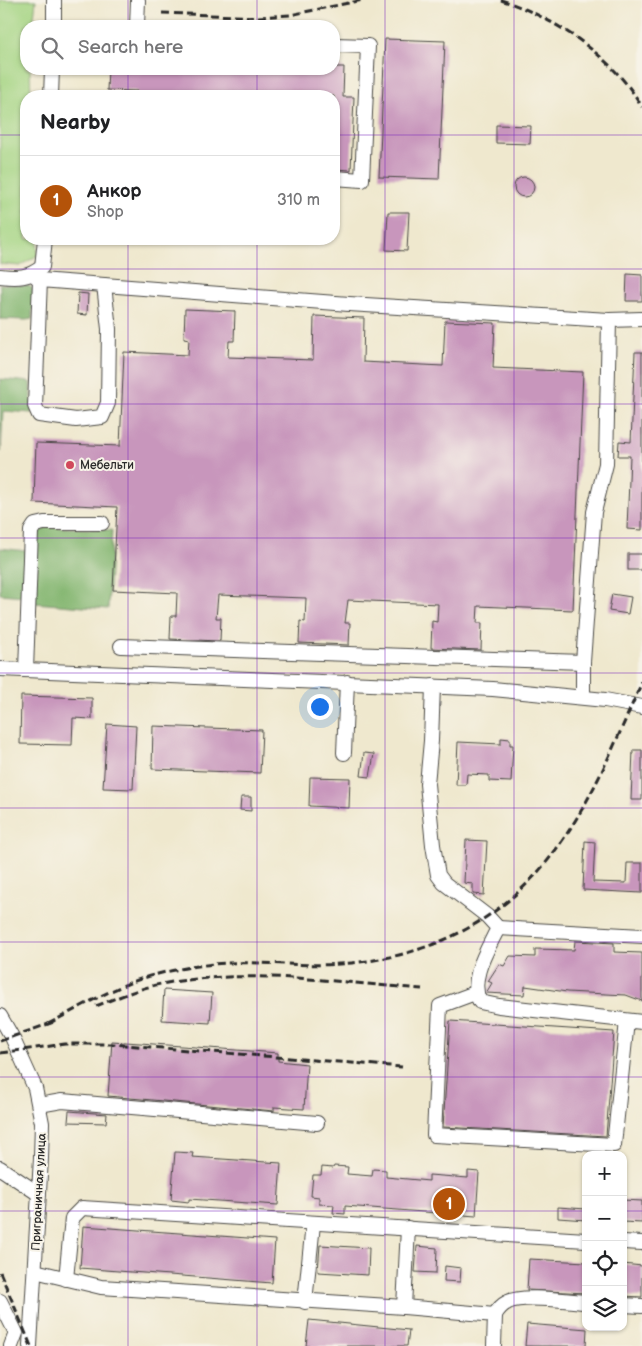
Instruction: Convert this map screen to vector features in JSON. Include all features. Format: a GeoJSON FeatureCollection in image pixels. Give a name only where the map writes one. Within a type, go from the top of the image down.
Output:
{"type":"FeatureCollection","features":[{"type":"Feature","properties":{"kind":"street"},"geometry":{"type":"LineString","coordinates":[[54,0],[54,20]]}},
{"type":"Feature","properties":{"kind":"street"},"geometry":{"type":"LineString","coordinates":[[137,20],[138,0]]}},
{"type":"Feature","properties":{"kind":"street"},"geometry":{"type":"LineString","coordinates":[[340,45],[368,46],[362,180],[340,178]]}},
{"type":"Feature","properties":{"kind":"street"},"geometry":{"type":"LineString","coordinates":[[51,90],[52,75]]}},
{"type":"Feature","properties":{"kind":"street"},"geometry":{"type":"LineString","coordinates":[[44,245],[42,267],[37,277],[35,406],[39,415],[76,420],[102,417],[108,403],[109,329],[104,285]]}},
{"type":"Feature","properties":{"kind":"street"},"geometry":{"type":"LineString","coordinates":[[0,276],[37,277],[104,285],[348,304],[609,320],[642,319]]}},
{"type":"Feature","properties":{"kind":"street"},"geometry":{"type":"LineString","coordinates":[[583,697],[583,662],[594,512],[606,464],[609,320]]}},
{"type":"Feature","properties":{"kind":"street"},"geometry":{"type":"LineString","coordinates":[[26,670],[31,531],[35,525],[44,522],[102,523]]}},
{"type":"Feature","properties":{"kind":"street"},"geometry":{"type":"LineString","coordinates":[[121,646],[583,662]]}},
{"type":"Feature","properties":{"kind":"street"},"geometry":{"type":"LineString","coordinates":[[0,669],[493,689],[583,697],[642,707]]}},
{"type":"Feature","properties":{"kind":"street"},"geometry":{"type":"LineString","coordinates":[[344,754],[347,682]]}},
{"type":"Feature","properties":{"kind":"street"},"geometry":{"type":"LineString","coordinates":[[434,686],[427,784],[438,876],[444,883],[487,916],[498,928],[642,936]]}},
{"type":"Feature","properties":{"kind":"street"},"geometry":{"type":"LineString","coordinates":[[498,928],[476,981],[475,993],[480,1002],[499,1006],[642,1022]]}},
{"type":"Feature","properties":{"kind":"street"},"geometry":{"type":"LineString","coordinates":[[475,993],[440,1006],[434,1136],[614,1146],[627,1021]]}},
{"type":"Feature","properties":{"kind":"street","name":"Приграничная улица"},"geometry":{"type":"LineString","coordinates":[[0,1016],[12,1037],[35,1088],[42,1123],[32,1343]]}},
{"type":"Feature","properties":{"kind":"street"},"geometry":{"type":"LineString","coordinates":[[39,1106],[62,1102],[317,1123]]}},
{"type":"Feature","properties":{"kind":"street"},"geometry":{"type":"LineString","coordinates":[[0,1168],[39,1194]]}},
{"type":"Feature","properties":{"kind":"street"},"geometry":{"type":"LineString","coordinates":[[66,1279],[72,1218],[82,1208],[582,1240]]}},
{"type":"Feature","properties":{"kind":"street"},"geometry":{"type":"LineString","coordinates":[[305,1302],[313,1224]]}},
{"type":"Feature","properties":{"kind":"street"},"geometry":{"type":"LineString","coordinates":[[404,1307],[408,1228]]}},
{"type":"Feature","properties":{"kind":"street"},"geometry":{"type":"LineString","coordinates":[[627,1242],[642,1243]]}},
{"type":"Feature","properties":{"kind":"street"},"geometry":{"type":"LineString","coordinates":[[35,1271],[101,1287],[305,1302],[404,1307],[495,1315]]}},
{"type":"Feature","properties":{"kind":"street"},"geometry":{"type":"LineString","coordinates":[[494,1346],[495,1315],[499,1308],[510,1301],[524,1298],[582,1302]]}},
{"type":"Feature","properties":{"kind":"street"},"geometry":{"type":"LineString","coordinates":[[627,1305],[642,1306]]}},
{"type":"Feature","properties":{"kind":"street"},"geometry":{"type":"LineString","coordinates":[[2,1309],[16,1333],[11,1346]]}},
{"type":"Feature","properties":{"kind":"green space"},"geometry":{"type":"Polygon","coordinates":[[[0,0],[36,0],[34,20],[20,20],[20,75],[30,75],[31,90],[20,90],[20,245],[37,245],[38,255],[20,266],[0,264],[0,0]]]}},
{"type":"Feature","properties":{"kind":"green space"},"geometry":{"type":"Polygon","coordinates":[[[0,284],[29,286],[33,289],[32,319],[0,319],[0,284]]]}},
{"type":"Feature","properties":{"kind":"green space"},"geometry":{"type":"Polygon","coordinates":[[[0,379],[30,382],[32,413],[3,411],[1,452],[0,379]]]}},
{"type":"Feature","properties":{"kind":"green space"},"geometry":{"type":"Polygon","coordinates":[[[47,527],[112,530],[108,609],[35,603],[36,543],[40,531],[47,527]]]}},
{"type":"Feature","properties":{"kind":"green space"},"geometry":{"type":"Polygon","coordinates":[[[0,548],[26,551],[24,596],[0,594],[0,548]]]}},
{"type":"Feature","properties":{"kind":"building"},"geometry":{"type":"Polygon","coordinates":[[[385,39],[445,41],[439,179],[379,177],[385,39]]]}},
{"type":"Feature","properties":{"kind":"building"},"geometry":{"type":"Polygon","coordinates":[[[340,67],[344,67],[343,97],[354,97],[351,170],[340,169],[340,90],[107,90],[108,75],[340,75],[340,67]]]}},
{"type":"Feature","properties":{"kind":"building"},"geometry":{"type":"Polygon","coordinates":[[[496,125],[531,126],[530,144],[496,143],[496,125]]]}},
{"type":"Feature","properties":{"kind":"building"},"geometry":{"type":"Polygon","coordinates":[[[524,177],[531,180],[534,187],[531,194],[524,197],[517,194],[514,187],[517,180],[524,177]]]}},
{"type":"Feature","properties":{"kind":"building"},"geometry":{"type":"Polygon","coordinates":[[[388,212],[409,212],[407,251],[386,250],[388,212]]]}},
{"type":"Feature","properties":{"kind":"building"},"geometry":{"type":"Polygon","coordinates":[[[627,274],[642,275],[642,301],[626,301],[627,274]]]}},
{"type":"Feature","properties":{"kind":"building"},"geometry":{"type":"Polygon","coordinates":[[[78,293],[88,294],[87,315],[77,314],[78,293]]]}},
{"type":"Feature","properties":{"kind":"building"},"geometry":{"type":"Polygon","coordinates":[[[185,309],[235,311],[234,341],[229,341],[228,357],[313,360],[314,316],[364,318],[363,362],[443,366],[445,321],[495,323],[493,368],[583,372],[573,610],[478,606],[477,623],[482,623],[481,650],[431,648],[432,621],[437,622],[438,604],[348,600],[345,623],[350,623],[349,645],[299,643],[300,621],[305,622],[306,598],[218,595],[216,618],[221,618],[220,641],[170,639],[171,616],[176,616],[177,593],[113,590],[117,507],[34,503],[36,443],[120,446],[124,352],[188,355],[189,339],[184,338],[185,309]]]}},
{"type":"Feature","properties":{"kind":"building"},"geometry":{"type":"Polygon","coordinates":[[[635,352],[642,352],[642,530],[627,529],[630,456],[618,456],[619,441],[631,442],[635,352]]]}},
{"type":"Feature","properties":{"kind":"building"},"geometry":{"type":"Polygon","coordinates":[[[628,554],[642,554],[642,570],[628,570],[628,554]]]}},
{"type":"Feature","properties":{"kind":"building"},"geometry":{"type":"Polygon","coordinates":[[[612,594],[631,597],[628,614],[609,611],[612,594]]]}},
{"type":"Feature","properties":{"kind":"building"},"geometry":{"type":"Polygon","coordinates":[[[21,696],[92,698],[92,719],[73,718],[72,745],[20,744],[21,696]]]}},
{"type":"Feature","properties":{"kind":"building"},"geometry":{"type":"Polygon","coordinates":[[[107,724],[136,726],[133,789],[103,788],[107,724]]]}},
{"type":"Feature","properties":{"kind":"building"},"geometry":{"type":"Polygon","coordinates":[[[153,726],[262,730],[260,773],[152,769],[153,726]]]}},
{"type":"Feature","properties":{"kind":"building"},"geometry":{"type":"Polygon","coordinates":[[[501,738],[510,739],[510,745],[513,745],[511,782],[489,781],[489,775],[467,774],[466,785],[456,785],[458,742],[501,744],[501,738]]]}},
{"type":"Feature","properties":{"kind":"building"},"geometry":{"type":"Polygon","coordinates":[[[633,750],[642,750],[642,800],[631,800],[633,750]]]}},
{"type":"Feature","properties":{"kind":"building"},"geometry":{"type":"Polygon","coordinates":[[[364,753],[374,754],[370,777],[361,776],[364,753]]]}},
{"type":"Feature","properties":{"kind":"building"},"geometry":{"type":"Polygon","coordinates":[[[310,777],[350,778],[349,808],[309,806],[310,777]]]}},
{"type":"Feature","properties":{"kind":"building"},"geometry":{"type":"Polygon","coordinates":[[[241,797],[251,797],[251,811],[240,810],[241,797]]]}},
{"type":"Feature","properties":{"kind":"building"},"geometry":{"type":"Polygon","coordinates":[[[466,840],[487,841],[484,895],[473,894],[473,884],[464,883],[466,840]]]}},
{"type":"Feature","properties":{"kind":"building"},"geometry":{"type":"Polygon","coordinates":[[[585,841],[595,842],[593,882],[626,883],[627,863],[642,863],[642,893],[583,890],[585,841]]]}},
{"type":"Feature","properties":{"kind":"building"},"geometry":{"type":"Polygon","coordinates":[[[575,941],[614,943],[614,952],[642,953],[642,1001],[626,995],[567,992],[525,986],[524,995],[486,993],[492,983],[488,981],[499,964],[504,966],[510,956],[535,957],[535,949],[574,950],[575,941]]]}},
{"type":"Feature","properties":{"kind":"building"},"geometry":{"type":"Polygon","coordinates":[[[164,990],[212,993],[210,1023],[162,1020],[164,990]]]}},
{"type":"Feature","properties":{"kind":"building"},"geometry":{"type":"Polygon","coordinates":[[[450,1021],[614,1032],[606,1136],[443,1127],[450,1021]]]}},
{"type":"Feature","properties":{"kind":"building"},"geometry":{"type":"Polygon","coordinates":[[[112,1041],[278,1053],[278,1061],[307,1064],[304,1109],[274,1107],[274,1111],[108,1096],[112,1041]]]}},
{"type":"Feature","properties":{"kind":"building"},"geometry":{"type":"Polygon","coordinates":[[[69,1111],[107,1114],[106,1123],[68,1122],[69,1111]]]}},
{"type":"Feature","properties":{"kind":"building"},"geometry":{"type":"Polygon","coordinates":[[[175,1152],[193,1153],[192,1157],[281,1163],[278,1205],[189,1199],[189,1202],[171,1200],[175,1152]]]}},
{"type":"Feature","properties":{"kind":"building"},"geometry":{"type":"Polygon","coordinates":[[[334,1166],[348,1167],[347,1174],[372,1176],[373,1169],[386,1170],[386,1177],[429,1181],[429,1175],[468,1178],[468,1171],[479,1172],[476,1216],[345,1206],[345,1214],[333,1213],[334,1205],[319,1204],[319,1197],[311,1196],[313,1175],[321,1175],[322,1167],[333,1168],[334,1166]]]}},
{"type":"Feature","properties":{"kind":"building"},"geometry":{"type":"Polygon","coordinates":[[[627,1200],[642,1201],[642,1223],[627,1222],[627,1200]]]}},
{"type":"Feature","properties":{"kind":"building"},"geometry":{"type":"Polygon","coordinates":[[[558,1207],[582,1209],[582,1220],[558,1218],[558,1207]]]}},
{"type":"Feature","properties":{"kind":"building"},"geometry":{"type":"Polygon","coordinates":[[[83,1226],[275,1240],[272,1283],[80,1268],[83,1226]]]}},
{"type":"Feature","properties":{"kind":"building"},"geometry":{"type":"Polygon","coordinates":[[[320,1245],[369,1248],[368,1275],[318,1272],[320,1245]]]}},
{"type":"Feature","properties":{"kind":"building"},"geometry":{"type":"Polygon","coordinates":[[[417,1246],[437,1248],[436,1273],[415,1272],[417,1246]]]}},
{"type":"Feature","properties":{"kind":"building"},"geometry":{"type":"Polygon","coordinates":[[[529,1259],[582,1262],[582,1293],[527,1290],[529,1259]]]}},
{"type":"Feature","properties":{"kind":"building"},"geometry":{"type":"Polygon","coordinates":[[[627,1264],[642,1266],[642,1297],[627,1296],[627,1264]]]}},
{"type":"Feature","properties":{"kind":"building"},"geometry":{"type":"Polygon","coordinates":[[[445,1266],[461,1268],[460,1282],[444,1281],[445,1266]]]}},
{"type":"Feature","properties":{"kind":"building"},"geometry":{"type":"Polygon","coordinates":[[[309,1320],[409,1330],[407,1346],[306,1346],[309,1320]]]}},
{"type":"Feature","properties":{"kind":"building"},"geometry":{"type":"Polygon","coordinates":[[[527,1324],[582,1329],[582,1331],[587,1331],[586,1346],[525,1346],[527,1324]]]}},
{"type":"Feature","properties":{"kind":"railway"},"geometry":{"type":"LineString","coordinates":[[162,13],[259,17],[290,15],[363,0]]}},
{"type":"Feature","properties":{"kind":"railway"},"geometry":{"type":"LineString","coordinates":[[501,0],[542,17],[562,28],[581,42],[616,72],[642,107]]}},
{"type":"Feature","properties":{"kind":"railway"},"geometry":{"type":"LineString","coordinates":[[48,1024],[122,986],[179,969],[229,963],[323,965],[373,960],[406,953],[466,930],[493,913],[518,892],[541,868],[562,841],[596,783],[642,682]]}},
{"type":"Feature","properties":{"kind":"railway"},"geometry":{"type":"LineString","coordinates":[[96,1006],[161,984],[193,979],[226,977],[292,978],[422,989]]}},
{"type":"Feature","properties":{"kind":"railway"},"geometry":{"type":"LineString","coordinates":[[0,1041],[54,1022]]}},
{"type":"Feature","properties":{"kind":"railway"},"geometry":{"type":"LineString","coordinates":[[0,1053],[65,1044],[112,1044],[402,1067]]}},
{"type":"Feature","properties":{"kind":"railway"},"geometry":{"type":"LineString","coordinates":[[0,1272],[31,1346]]}},
{"type":"Feature","properties":{"kind":"place","name":"Мебельти"},"geometry":{"type":"Point","coordinates":[70,465]}},
{"type":"Feature","properties":{"kind":"place","name":"Анкор"},"geometry":{"type":"Point","coordinates":[449,1204]}}]}
